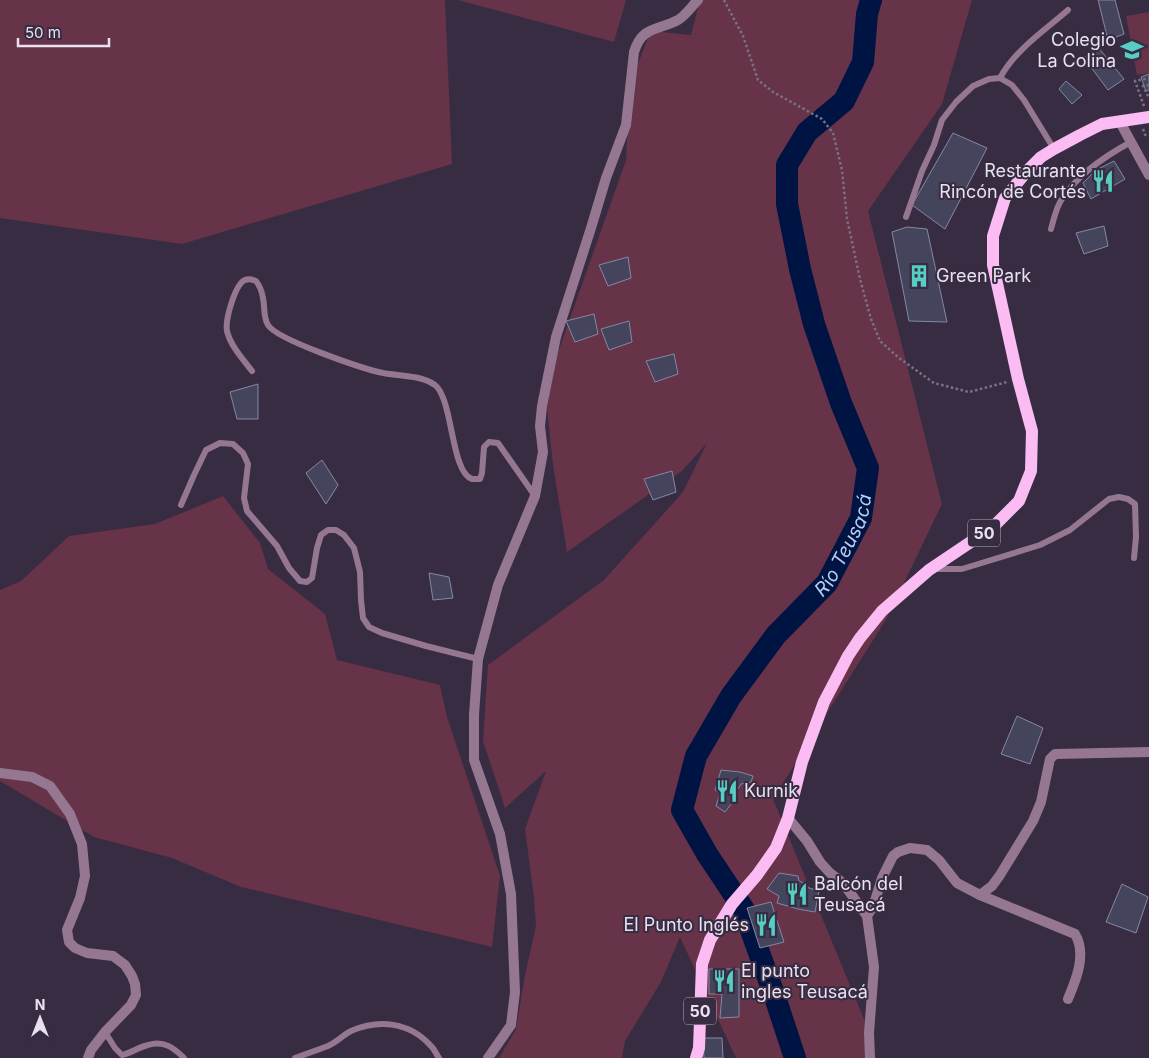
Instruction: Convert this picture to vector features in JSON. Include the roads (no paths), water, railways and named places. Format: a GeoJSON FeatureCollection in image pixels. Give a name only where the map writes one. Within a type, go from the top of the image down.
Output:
{"type":"FeatureCollection","features":[{"type":"Feature","properties":{"kind":"main road","name":"50"},"geometry":{"type":"LineString","coordinates":[[696,1058],[702,964],[710,940],[732,904],[757,875],[776,848],[788,818],[802,762],[824,702],[848,656],[882,611],[929,570],[992,527],[1019,501],[1031,471],[1032,431],[1018,379],[993,265],[993,236],[1004,198],[1041,157],[1054,149],[1102,124],[1120,122],[1148,114]]}},
{"type":"Feature","properties":{"kind":"street"},"geometry":{"type":"LineString","coordinates":[[488,1058],[511,1025],[515,992],[511,894],[500,834],[474,760],[474,715],[478,658],[498,585],[535,496],[543,452],[540,426],[542,406],[556,337],[606,178],[626,125],[634,52],[637,43],[642,36],[650,31],[680,20],[698,0]]}},
{"type":"Feature","properties":{"kind":"street"},"geometry":{"type":"LineString","coordinates":[[1120,122],[1149,175]]}},
{"type":"Feature","properties":{"kind":"street"},"geometry":{"type":"LineString","coordinates":[[980,895],[992,886],[1000,875],[1033,821],[1041,802],[1050,759],[1055,754],[1149,752]]}},
{"type":"Feature","properties":{"kind":"street"},"geometry":{"type":"LineString","coordinates":[[0,772],[32,777],[50,786],[70,814],[82,844],[85,876],[80,898],[67,930],[69,942],[75,948],[87,953],[113,956],[125,965],[135,984],[136,995],[131,1005],[105,1032],[91,1050],[88,1058]]}},
{"type":"Feature","properties":{"kind":"street"},"geometry":{"type":"LineString","coordinates":[[788,818],[807,841],[820,862],[830,873],[843,882],[867,916],[874,967],[869,1033],[870,1058]]}},
{"type":"Feature","properties":{"kind":"street"},"geometry":{"type":"LineString","coordinates":[[867,916],[873,907],[882,878],[892,856],[910,848],[927,850],[939,860],[957,883],[980,895],[1075,934],[1079,940],[1079,969],[1068,999]]}},
{"type":"Feature","properties":{"kind":"lane"},"geometry":{"type":"LineString","coordinates":[[1000,78],[1017,54],[1068,10]]}},
{"type":"Feature","properties":{"kind":"lane"},"geometry":{"type":"LineString","coordinates":[[906,217],[942,120],[956,102],[973,86],[1000,78],[1012,85],[1024,100],[1054,149]]}},
{"type":"Feature","properties":{"kind":"lane"},"geometry":{"type":"LineString","coordinates":[[1051,229],[1061,200],[1080,177],[1105,157],[1131,142]]}},
{"type":"Feature","properties":{"kind":"lane"},"geometry":{"type":"LineString","coordinates":[[252,371],[230,340],[227,329],[230,309],[239,286],[244,280],[250,279],[256,281],[260,287],[268,326],[275,332],[342,361],[381,373],[428,381],[437,386],[442,395],[455,449],[464,473],[472,479],[480,479],[484,447],[489,442],[498,443],[535,496]]}},
{"type":"Feature","properties":{"kind":"lane"},"geometry":{"type":"LineString","coordinates":[[181,505],[206,450],[220,443],[233,444],[244,453],[248,464],[244,498],[247,511],[277,546],[289,568],[300,581],[307,582],[312,578],[321,535],[328,530],[336,530],[344,535],[354,548],[360,572],[362,618],[369,627],[382,633],[426,646],[478,658]]}},
{"type":"Feature","properties":{"kind":"lane"},"geometry":{"type":"LineString","coordinates":[[929,570],[962,569],[1040,545],[1070,530],[1109,500],[1119,497],[1128,499],[1134,504],[1136,537],[1134,558]]}},
{"type":"Feature","properties":{"kind":"lane"},"geometry":{"type":"LineString","coordinates":[[295,1058],[330,1045],[348,1032],[369,1025],[391,1023],[417,1034],[431,1045],[439,1058]]}},
{"type":"Feature","properties":{"kind":"lane"},"geometry":{"type":"LineString","coordinates":[[105,1032],[122,1055],[129,1054],[149,1044],[164,1044],[173,1048],[184,1058]]}},
{"type":"Feature","properties":{"kind":"waterway","name":"Río Teusacá"},"geometry":{"type":"LineString","coordinates":[[795,1058],[743,908],[707,854],[682,810],[696,756],[731,696],[776,635],[827,583],[861,518],[868,468],[841,403],[814,324],[800,269],[787,204],[787,165],[807,132],[844,101],[863,62],[867,14],[871,0]]}},
{"type":"Feature","properties":{"kind":"place","name":"Colegio La Colina"},"geometry":{"type":"Point","coordinates":[1132,50]}},
{"type":"Feature","properties":{"kind":"place","name":"Restaurante Rincón de Cortés"},"geometry":{"type":"Point","coordinates":[1103,181]}},
{"type":"Feature","properties":{"kind":"place","name":"Green Park"},"geometry":{"type":"Point","coordinates":[919,276]}},
{"type":"Feature","properties":{"kind":"place","name":"Kurnik"},"geometry":{"type":"Point","coordinates":[727,791]}},
{"type":"Feature","properties":{"kind":"place","name":"Balcón del Teusacá"},"geometry":{"type":"Point","coordinates":[797,894]}},
{"type":"Feature","properties":{"kind":"place","name":"El Punto Inglés"},"geometry":{"type":"Point","coordinates":[766,925]}},
{"type":"Feature","properties":{"kind":"place","name":"El punto ingles Teusacá"},"geometry":{"type":"Point","coordinates":[724,981]}}]}
